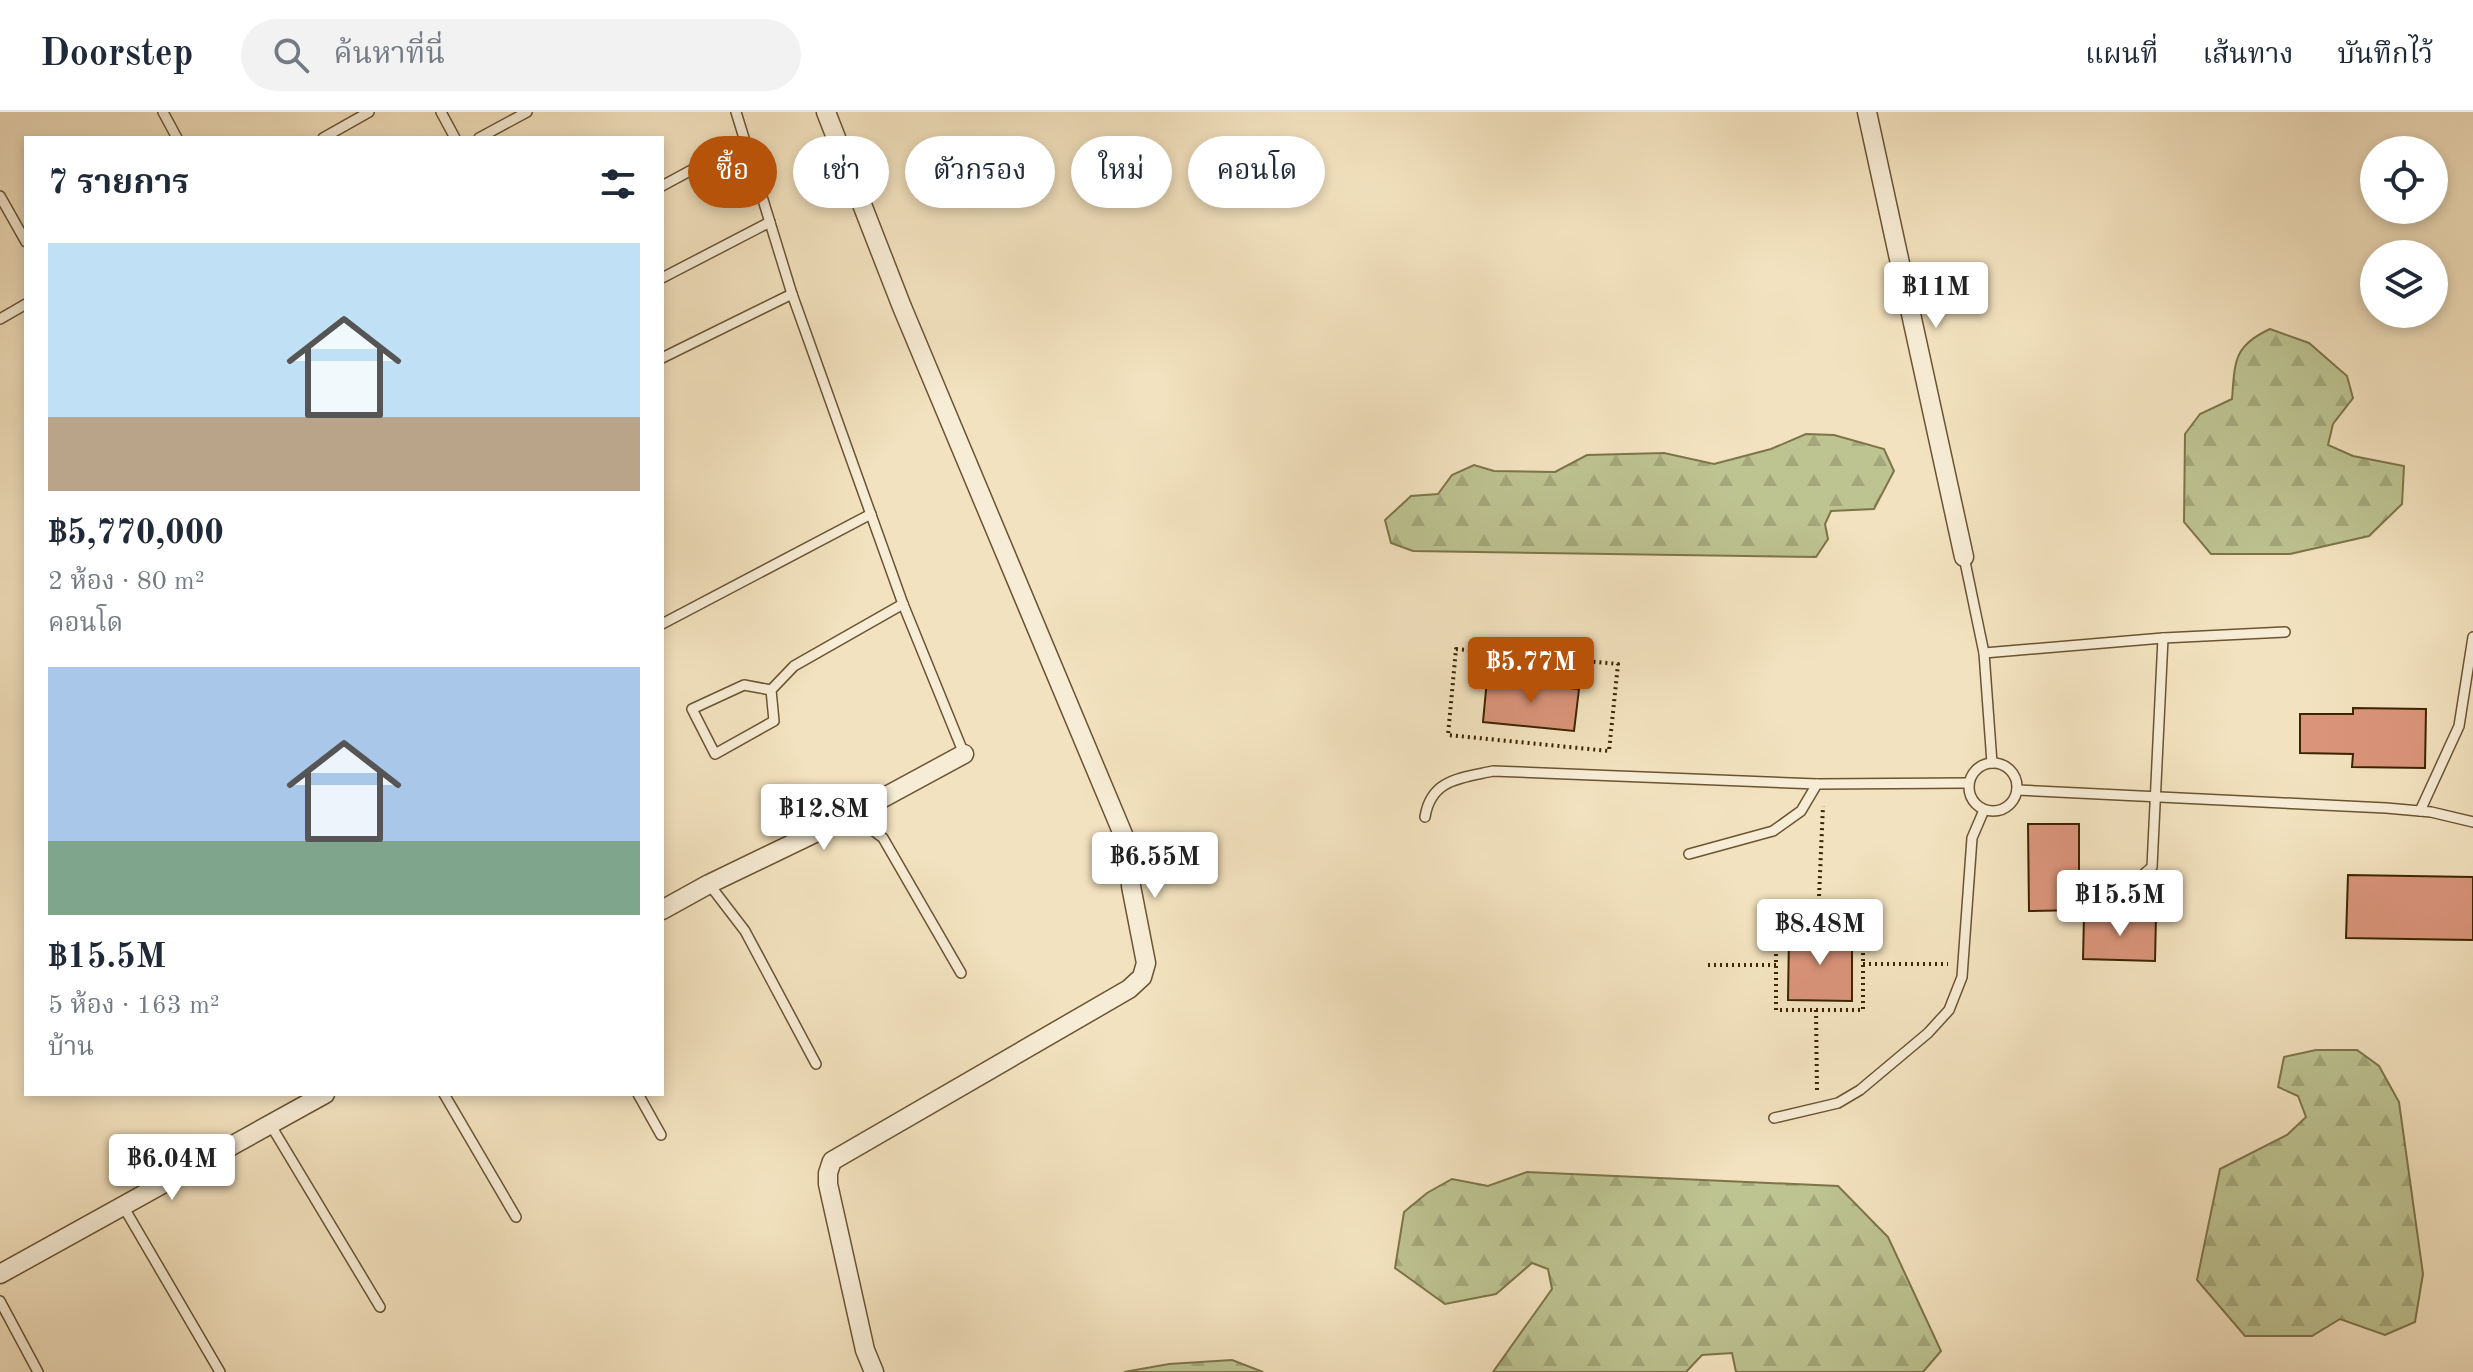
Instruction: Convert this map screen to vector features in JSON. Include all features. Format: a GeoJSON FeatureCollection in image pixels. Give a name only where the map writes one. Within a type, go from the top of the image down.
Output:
{"type":"FeatureCollection","features":[{"type":"Feature","properties":{"kind":"street"},"geometry":{"type":"LineString","coordinates":[[1867,112],[1964,557]]}},
{"type":"Feature","properties":{"kind":"street"},"geometry":{"type":"LineString","coordinates":[[833,115],[902,307],[1130,851],[1131,886],[1146,963],[1142,977],[1129,989],[832,1161],[828,1184],[865,1350],[874,1372]]}},
{"type":"Feature","properties":{"kind":"street"},"geometry":{"type":"LineString","coordinates":[[664,909],[844,819],[964,754]]}},
{"type":"Feature","properties":{"kind":"street"},"geometry":{"type":"LineString","coordinates":[[0,1274],[321,1096]]}},
{"type":"Feature","properties":{"kind":"lane"},"geometry":{"type":"LineString","coordinates":[[163,112],[176,136]]}},
{"type":"Feature","properties":{"kind":"lane"},"geometry":{"type":"LineString","coordinates":[[327,136],[369,112]]}},
{"type":"Feature","properties":{"kind":"lane"},"geometry":{"type":"LineString","coordinates":[[441,112],[454,136]]}},
{"type":"Feature","properties":{"kind":"lane"},"geometry":{"type":"LineString","coordinates":[[483,136],[527,112]]}},
{"type":"Feature","properties":{"kind":"lane"},"geometry":{"type":"LineString","coordinates":[[736,112],[743,136]]}},
{"type":"Feature","properties":{"kind":"lane"},"geometry":{"type":"LineString","coordinates":[[664,185],[688,172]]}},
{"type":"Feature","properties":{"kind":"lane"},"geometry":{"type":"LineString","coordinates":[[0,196],[24,238]]}},
{"type":"Feature","properties":{"kind":"lane"},"geometry":{"type":"LineString","coordinates":[[766,208],[792,294],[903,604],[964,754]]}},
{"type":"Feature","properties":{"kind":"lane"},"geometry":{"type":"LineString","coordinates":[[664,277],[770,222]]}},
{"type":"Feature","properties":{"kind":"lane"},"geometry":{"type":"LineString","coordinates":[[664,357],[792,294]]}},
{"type":"Feature","properties":{"kind":"lane"},"geometry":{"type":"LineString","coordinates":[[0,319],[24,305]]}},
{"type":"Feature","properties":{"kind":"lane"},"geometry":{"type":"LineString","coordinates":[[664,623],[871,514]]}},
{"type":"Feature","properties":{"kind":"lane"},"geometry":{"type":"LineString","coordinates":[[1964,557],[1984,653],[1992,763]]}},
{"type":"Feature","properties":{"kind":"lane"},"geometry":{"type":"LineString","coordinates":[[771,690],[744,685],[692,709],[715,754],[774,721],[771,690],[794,666],[903,604]]}},
{"type":"Feature","properties":{"kind":"lane"},"geometry":{"type":"LineString","coordinates":[[1984,653],[2163,638],[2285,632]]}},
{"type":"Feature","properties":{"kind":"lane"},"geometry":{"type":"LineString","coordinates":[[2420,811],[2459,726],[2473,637]]}},
{"type":"Feature","properties":{"kind":"lane"},"geometry":{"type":"LineString","coordinates":[[2112,891],[2130,886],[2152,867],[2163,638]]}},
{"type":"Feature","properties":{"kind":"lane"},"geometry":{"type":"LineString","coordinates":[[1992,763],[2007,767],[2012,772],[2017,790],[2007,807],[1992,811],[1984,810],[1971,799],[1968,783],[1976,768],[1992,763]]}},
{"type":"Feature","properties":{"kind":"lane"},"geometry":{"type":"LineString","coordinates":[[1425,817],[1428,800],[1436,789],[1459,778],[1493,771],[1820,784],[1968,783]]}},
{"type":"Feature","properties":{"kind":"lane"},"geometry":{"type":"LineString","coordinates":[[1689,854],[1773,831],[1801,811],[1820,784]]}},
{"type":"Feature","properties":{"kind":"lane"},"geometry":{"type":"LineString","coordinates":[[2017,790],[2420,811],[2473,822]]}},
{"type":"Feature","properties":{"kind":"lane"},"geometry":{"type":"LineString","coordinates":[[1774,1118],[1838,1103],[1860,1090],[1928,1033],[1949,1010],[1962,977],[1972,838],[1984,810]]}},
{"type":"Feature","properties":{"kind":"lane"},"geometry":{"type":"LineString","coordinates":[[844,819],[871,829],[883,838],[961,973]]}},
{"type":"Feature","properties":{"kind":"lane"},"geometry":{"type":"LineString","coordinates":[[709,884],[745,931],[816,1064]]}},
{"type":"Feature","properties":{"kind":"lane"},"geometry":{"type":"LineString","coordinates":[[445,1096],[516,1217]]}},
{"type":"Feature","properties":{"kind":"lane"},"geometry":{"type":"LineString","coordinates":[[639,1096],[661,1135]]}},
{"type":"Feature","properties":{"kind":"lane"},"geometry":{"type":"LineString","coordinates":[[270,1124],[380,1307]]}},
{"type":"Feature","properties":{"kind":"lane"},"geometry":{"type":"LineString","coordinates":[[122,1205],[220,1372]]}},
{"type":"Feature","properties":{"kind":"lane"},"geometry":{"type":"LineString","coordinates":[[0,1301],[38,1372]]}},
{"type":"Feature","properties":{"kind":"path"},"geometry":{"type":"LineString","coordinates":[[1456,649],[1618,664],[1609,751],[1448,735],[1456,649]]}},
{"type":"Feature","properties":{"kind":"path"},"geometry":{"type":"LineString","coordinates":[[1818,920],[1820,784]]}},
{"type":"Feature","properties":{"kind":"path"},"geometry":{"type":"LineString","coordinates":[[1776,920],[1863,920],[1863,964],[1863,1010],[1776,1010],[1776,920]]}},
{"type":"Feature","properties":{"kind":"path"},"geometry":{"type":"LineString","coordinates":[[1863,964],[1963,964]]}},
{"type":"Feature","properties":{"kind":"path"},"geometry":{"type":"LineString","coordinates":[[1708,965],[1776,965]]}},
{"type":"Feature","properties":{"kind":"path"},"geometry":{"type":"LineString","coordinates":[[1816,1010],[1817,1108]]}},
{"type":"Feature","properties":{"kind":"green space"},"geometry":{"type":"Polygon","coordinates":[[[2270,329],[2309,343],[2347,376],[2353,398],[2333,424],[2328,445],[2353,456],[2404,466],[2402,504],[2369,536],[2290,554],[2211,554],[2184,522],[2185,434],[2200,414],[2232,399],[2238,356],[2249,342],[2270,329]]]}},
{"type":"Feature","properties":{"kind":"green space"},"geometry":{"type":"Polygon","coordinates":[[[1806,434],[1834,435],[1884,449],[1894,471],[1874,509],[1831,511],[1825,524],[1828,539],[1816,557],[1413,551],[1391,543],[1385,520],[1411,496],[1438,494],[1452,475],[1474,465],[1494,471],[1555,472],[1587,455],[1664,453],[1714,464],[1771,449],[1806,434]]]}},
{"type":"Feature","properties":{"kind":"green space"},"geometry":{"type":"Polygon","coordinates":[[[2316,1050],[2357,1050],[2379,1066],[2399,1102],[2423,1274],[2415,1322],[2385,1335],[2340,1319],[2312,1336],[2245,1336],[2197,1280],[2220,1169],[2287,1135],[2306,1117],[2298,1096],[2278,1087],[2284,1057],[2316,1050]]]}},
{"type":"Feature","properties":{"kind":"green space"},"geometry":{"type":"Polygon","coordinates":[[[1527,1172],[1838,1186],[1888,1237],[1941,1351],[1923,1372],[1736,1372],[1732,1353],[1702,1355],[1686,1372],[1493,1372],[1552,1289],[1548,1269],[1532,1263],[1496,1294],[1445,1304],[1395,1268],[1404,1212],[1427,1193],[1452,1179],[1488,1186],[1527,1172]]]}},
{"type":"Feature","properties":{"kind":"green space"},"geometry":{"type":"Polygon","coordinates":[[[1232,1360],[1263,1372],[1124,1372],[1169,1364],[1232,1360]]]}},
{"type":"Feature","properties":{"kind":"building"},"geometry":{"type":"Polygon","coordinates":[[[1487,679],[1579,689],[1574,731],[1483,722],[1487,679]]]}},
{"type":"Feature","properties":{"kind":"building"},"geometry":{"type":"Polygon","coordinates":[[[2353,708],[2426,709],[2425,768],[2352,767],[2353,754],[2300,753],[2300,714],[2353,714],[2353,708]]]}},
{"type":"Feature","properties":{"kind":"building"},"geometry":{"type":"Polygon","coordinates":[[[2028,824],[2079,824],[2079,910],[2029,911],[2028,824]]]}},
{"type":"Feature","properties":{"kind":"building"},"geometry":{"type":"Polygon","coordinates":[[[2348,875],[2473,877],[2473,940],[2346,938],[2348,875]]]}},
{"type":"Feature","properties":{"kind":"building"},"geometry":{"type":"Polygon","coordinates":[[[2084,915],[2156,916],[2155,961],[2083,959],[2084,915]]]}},
{"type":"Feature","properties":{"kind":"building"},"geometry":{"type":"Polygon","coordinates":[[[1789,934],[1852,934],[1852,1001],[1788,1000],[1789,934]]]}}]}
